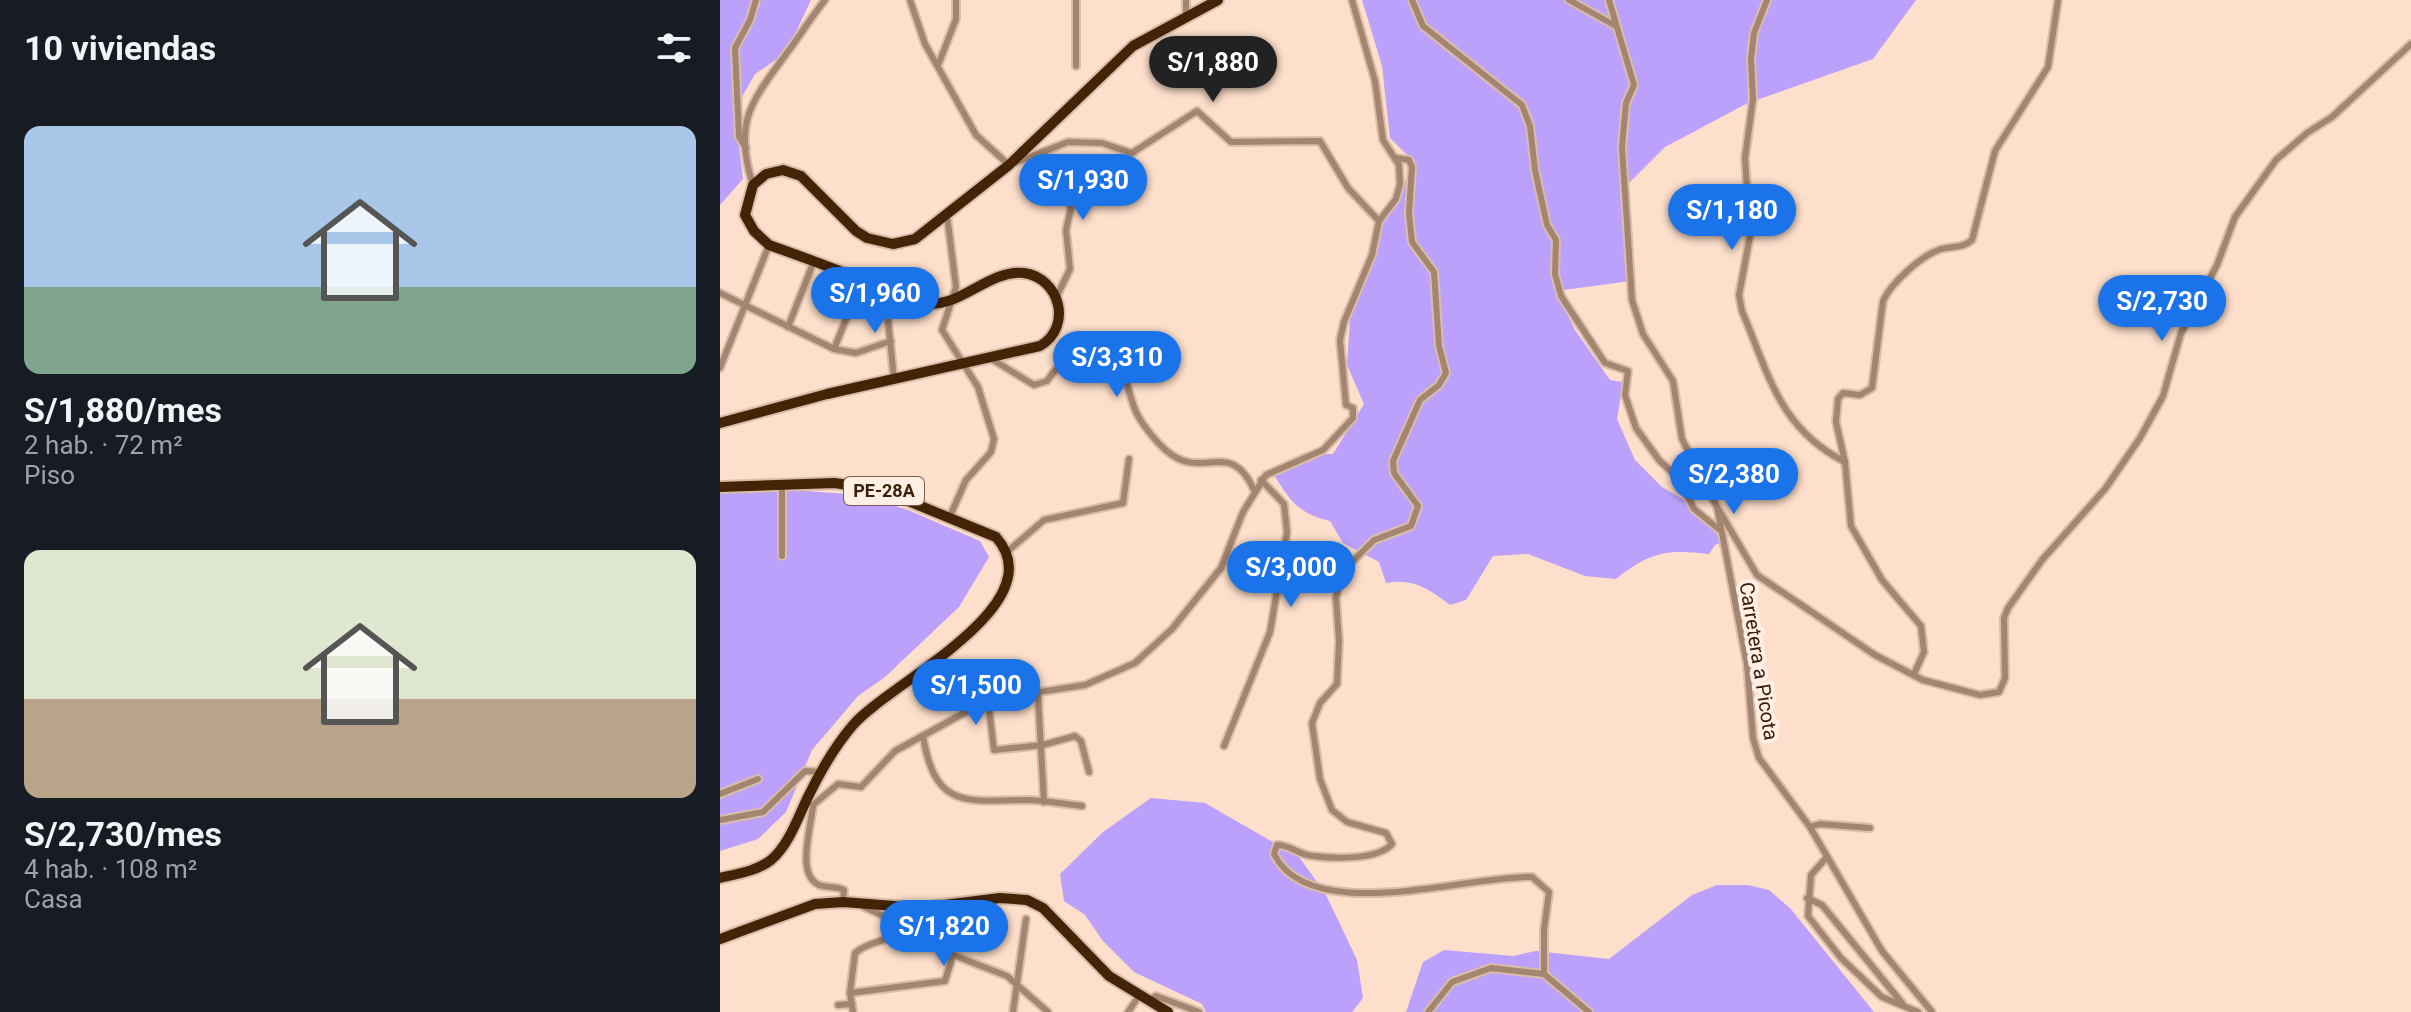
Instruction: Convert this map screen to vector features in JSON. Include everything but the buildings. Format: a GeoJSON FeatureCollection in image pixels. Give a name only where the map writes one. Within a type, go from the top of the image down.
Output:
{"type":"FeatureCollection","features":[{"type":"Feature","properties":{"kind":"highway"},"geometry":{"type":"LineString","coordinates":[[720,423],[1044,344],[1057,321],[1057,296],[1044,281],[1023,273],[1010,275],[952,301],[924,304],[769,245],[754,231],[745,215],[753,185],[766,174],[793,172],[814,187],[856,231],[893,244],[915,239],[1009,165],[1133,46],[1218,0]]}},
{"type":"Feature","properties":{"kind":"highway","name":"PE-28A"},"geometry":{"type":"LineString","coordinates":[[720,487],[834,483],[879,489],[996,537],[1008,551]]}},
{"type":"Feature","properties":{"kind":"highway"},"geometry":{"type":"LineString","coordinates":[[720,878],[771,860],[788,837],[821,772],[854,723],[974,629],[995,606],[1008,576],[1008,551]]}},
{"type":"Feature","properties":{"kind":"highway"},"geometry":{"type":"LineString","coordinates":[[720,939],[815,904],[843,902],[920,908],[1000,898],[1027,900],[1043,908],[1094,964],[1143,999],[1168,1012]]}},
{"type":"Feature","properties":{"kind":"street"},"geometry":{"type":"LineString","coordinates":[[746,148],[739,137],[735,48],[750,20],[756,0]]}},
{"type":"Feature","properties":{"kind":"street"},"geometry":{"type":"LineString","coordinates":[[753,185],[745,126],[762,84],[825,0]]}},
{"type":"Feature","properties":{"kind":"street"},"geometry":{"type":"LineString","coordinates":[[910,0],[925,44],[939,63],[976,135],[1009,165],[1068,142],[1086,141],[1132,153],[1197,111],[1228,142],[1320,141],[1348,188],[1379,221]]}},
{"type":"Feature","properties":{"kind":"street"},"geometry":{"type":"LineString","coordinates":[[939,63],[956,19],[956,0]]}},
{"type":"Feature","properties":{"kind":"street"},"geometry":{"type":"LineString","coordinates":[[1076,0],[1076,66]]}},
{"type":"Feature","properties":{"kind":"street"},"geometry":{"type":"LineString","coordinates":[[1186,0],[1186,16]]}},
{"type":"Feature","properties":{"kind":"street"},"geometry":{"type":"LineString","coordinates":[[813,805],[838,784],[861,787],[882,761],[988,700],[1038,695],[1109,675],[1135,663],[1172,629],[1221,568],[1261,480],[1276,469],[1323,450],[1353,418],[1353,408],[1346,405],[1344,394],[1340,340],[1354,295],[1372,255],[1379,221],[1396,199],[1400,184],[1396,158],[1383,140],[1375,81],[1352,0]]}},
{"type":"Feature","properties":{"kind":"street"},"geometry":{"type":"LineString","coordinates":[[1412,0],[1423,26],[1522,105],[1530,126],[1547,225],[1556,240],[1555,274],[1561,296],[1605,363],[1628,371],[1625,395],[1636,428],[1659,460],[1679,479],[1694,509],[1721,531]]}},
{"type":"Feature","properties":{"kind":"street"},"geometry":{"type":"LineString","coordinates":[[1569,0],[1614,25]]}},
{"type":"Feature","properties":{"kind":"street","name":"Carretera a Picota"},"geometry":{"type":"LineString","coordinates":[[1609,0],[1634,85],[1626,103],[1622,147],[1632,300],[1643,334],[1673,381],[1682,439],[1717,507],[1747,664],[1753,738],[1759,758],[1810,827],[1882,951],[1932,1012]]}},
{"type":"Feature","properties":{"kind":"street"},"geometry":{"type":"LineString","coordinates":[[1767,0],[1754,33],[1751,59],[1753,99],[1745,158],[1750,236],[1740,303],[1787,417],[1829,454],[1845,462]]}},
{"type":"Feature","properties":{"kind":"street"},"geometry":{"type":"LineString","coordinates":[[1914,674],[1924,652],[1921,626],[1882,580],[1851,526],[1845,462],[1836,422],[1838,399],[1843,393],[1860,395],[1872,388],[1886,293],[1936,251],[1966,245],[1972,240],[1995,151],[2048,67],[2058,0]]}},
{"type":"Feature","properties":{"kind":"street"},"geometry":{"type":"LineString","coordinates":[[1717,507],[1757,575],[1875,655],[1914,674],[1980,695],[1999,692],[2005,678],[2004,618],[2008,608],[2042,560],[2105,489],[2140,438],[2163,396],[2181,333],[2217,265],[2235,217],[2276,160],[2307,133],[2332,117],[2411,44]]}},
{"type":"Feature","properties":{"kind":"street"},"geometry":{"type":"LineString","coordinates":[[1043,152],[1071,208],[1066,230],[1070,269],[1057,296]]}},
{"type":"Feature","properties":{"kind":"street"},"geometry":{"type":"LineString","coordinates":[[1396,158],[1409,160],[1412,167],[1409,213],[1412,242],[1434,272],[1439,346],[1446,373],[1439,385],[1420,400],[1392,467],[1418,506],[1417,516],[1411,526],[1388,534],[1368,546],[1346,565],[1337,581],[1337,684],[1314,714],[1311,737],[1324,795],[1332,810],[1347,822],[1386,833],[1392,844],[1383,852],[1314,856],[1277,845],[1274,854],[1299,881],[1331,892],[1438,888],[1532,877],[1549,892],[1551,902],[1544,930],[1544,974]]}},
{"type":"Feature","properties":{"kind":"street"},"geometry":{"type":"LineString","coordinates":[[947,215],[955,278],[952,301],[942,330],[984,401],[993,446],[988,457],[966,480],[950,516]]}},
{"type":"Feature","properties":{"kind":"street"},"geometry":{"type":"LineString","coordinates":[[720,368],[769,245]]}},
{"type":"Feature","properties":{"kind":"street"},"geometry":{"type":"LineString","coordinates":[[788,327],[814,261]]}},
{"type":"Feature","properties":{"kind":"street"},"geometry":{"type":"LineString","coordinates":[[834,349],[862,280]]}},
{"type":"Feature","properties":{"kind":"street"},"geometry":{"type":"LineString","coordinates":[[885,290],[894,379]]}},
{"type":"Feature","properties":{"kind":"street"},"geometry":{"type":"LineString","coordinates":[[720,293],[834,349],[856,353],[891,341]]}},
{"type":"Feature","properties":{"kind":"street"},"geometry":{"type":"LineString","coordinates":[[990,358],[1038,385],[1047,381],[1059,363],[1072,355],[1112,356],[1126,378],[1137,415],[1169,453],[1190,462],[1232,462],[1247,475],[1254,490]]}},
{"type":"Feature","properties":{"kind":"street"},"geometry":{"type":"LineString","coordinates":[[1008,551],[1044,520],[1123,503],[1129,459]]}},
{"type":"Feature","properties":{"kind":"street"},"geometry":{"type":"LineString","coordinates":[[1224,746],[1270,632],[1287,532],[1284,504],[1261,480]]}},
{"type":"Feature","properties":{"kind":"street"},"geometry":{"type":"LineString","coordinates":[[782,484],[782,556]]}},
{"type":"Feature","properties":{"kind":"street"},"geometry":{"type":"LineString","coordinates":[[1038,695],[1044,802]]}},
{"type":"Feature","properties":{"kind":"street"},"geometry":{"type":"LineString","coordinates":[[988,700],[994,750],[1043,745],[1067,736],[1079,738],[1089,772]]}},
{"type":"Feature","properties":{"kind":"street"},"geometry":{"type":"LineString","coordinates":[[923,736],[927,761],[951,795],[971,802],[1044,802],[1082,806]]}},
{"type":"Feature","properties":{"kind":"street"},"geometry":{"type":"LineString","coordinates":[[720,820],[763,812],[805,771],[821,772]]}},
{"type":"Feature","properties":{"kind":"street"},"geometry":{"type":"LineString","coordinates":[[720,794],[758,779]]}},
{"type":"Feature","properties":{"kind":"street"},"geometry":{"type":"LineString","coordinates":[[809,794],[813,805],[807,869],[813,881],[822,887],[844,890],[843,902]]}},
{"type":"Feature","properties":{"kind":"street"},"geometry":{"type":"LineString","coordinates":[[1810,827],[1820,824],[1870,828]]}},
{"type":"Feature","properties":{"kind":"street"},"geometry":{"type":"LineString","coordinates":[[1826,858],[1811,875],[1808,916],[1841,958],[1882,997],[1918,1012]]}},
{"type":"Feature","properties":{"kind":"street"},"geometry":{"type":"LineString","coordinates":[[1807,898],[1822,905],[1904,1006]]}},
{"type":"Feature","properties":{"kind":"street"},"geometry":{"type":"LineString","coordinates":[[857,903],[888,918],[902,929],[933,932],[953,955],[1016,983],[1048,1012]]}},
{"type":"Feature","properties":{"kind":"street"},"geometry":{"type":"LineString","coordinates":[[1013,1012],[1026,919]]}},
{"type":"Feature","properties":{"kind":"street"},"geometry":{"type":"LineString","coordinates":[[838,1005],[852,1008],[850,993],[855,953],[863,946],[893,938],[902,929]]}},
{"type":"Feature","properties":{"kind":"street"},"geometry":{"type":"LineString","coordinates":[[850,993],[945,981],[953,955]]}},
{"type":"Feature","properties":{"kind":"street"},"geometry":{"type":"LineString","coordinates":[[1428,1012],[1452,982],[1491,968],[1544,974],[1589,1012]]}},
{"type":"Feature","properties":{"kind":"street"},"geometry":{"type":"LineString","coordinates":[[1128,1012],[1143,999],[1156,996],[1199,1012]]}},
{"type":"Feature","properties":{"kind":"shaded area"},"geometry":{"type":"Polygon","coordinates":[[[720,0],[811,0],[786,53],[755,74],[743,95],[736,122],[743,179],[720,205],[720,0]]]}},
{"type":"Feature","properties":{"kind":"shaded area"},"geometry":{"type":"Polygon","coordinates":[[[1362,0],[1916,0],[1873,59],[1748,103],[1665,147],[1626,186],[1631,281],[1556,291],[1575,330],[1610,380],[1623,382],[1617,419],[1635,460],[1662,487],[1703,511],[1721,531],[1723,542],[1715,545],[1709,554],[1659,554],[1616,579],[1585,576],[1528,554],[1493,556],[1466,600],[1450,605],[1412,583],[1386,583],[1379,562],[1343,543],[1330,521],[1301,509],[1277,480],[1271,470],[1309,454],[1333,454],[1364,404],[1347,365],[1350,319],[1383,217],[1409,175],[1408,156],[1390,138],[1382,66],[1362,0]]]}},
{"type":"Feature","properties":{"kind":"shaded area"},"geometry":{"type":"Polygon","coordinates":[[[792,490],[861,495],[908,510],[980,541],[989,557],[959,607],[885,677],[858,696],[812,750],[786,812],[758,839],[720,851],[720,493],[792,490]]]}},
{"type":"Feature","properties":{"kind":"shaded area"},"geometry":{"type":"Polygon","coordinates":[[[1151,798],[1205,803],[1299,857],[1325,893],[1357,960],[1363,998],[1352,1012],[1206,1012],[1202,1004],[1134,972],[1103,941],[1085,915],[1064,901],[1060,874],[1103,832],[1151,798]]]}},
{"type":"Feature","properties":{"kind":"shaded area"},"geometry":{"type":"Polygon","coordinates":[[[1717,885],[1748,885],[1769,890],[1790,908],[1874,1012],[1406,1012],[1423,962],[1444,950],[1513,956],[1536,951],[1609,959],[1692,895],[1717,885]]]}}]}
